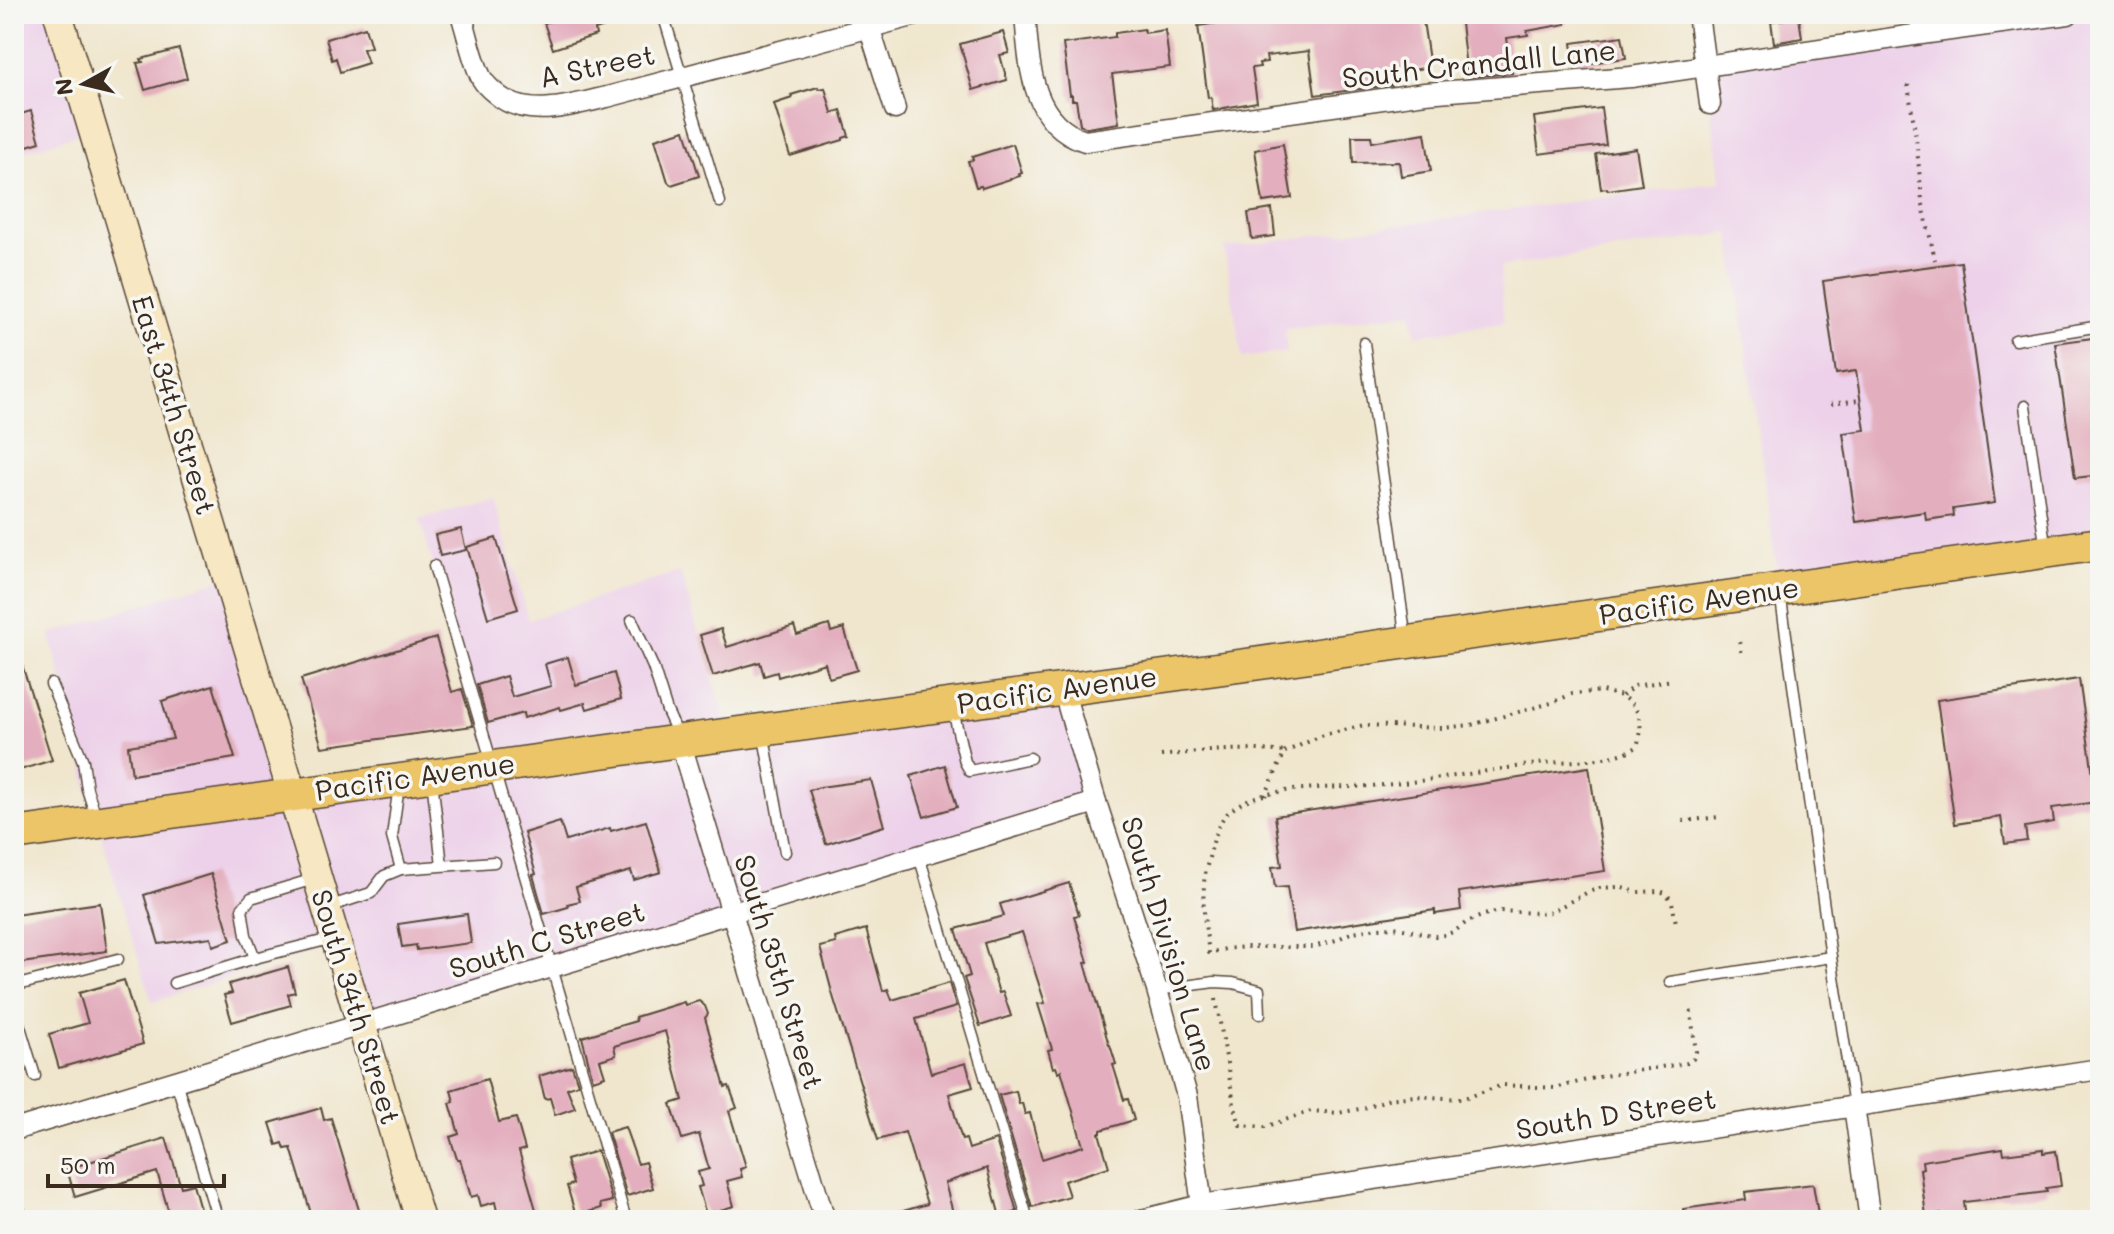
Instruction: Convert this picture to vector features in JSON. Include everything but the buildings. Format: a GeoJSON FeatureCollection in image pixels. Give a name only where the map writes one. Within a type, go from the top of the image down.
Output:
{"type":"FeatureCollection","features":[{"type":"Feature","properties":{"kind":"main road","name":"Pacific Avenue"},"geometry":{"type":"LineString","coordinates":[[14,834],[2100,544]]}},
{"type":"Feature","properties":{"kind":"street","name":"East 34th Street"},"geometry":{"type":"LineString","coordinates":[[58,14],[291,795]]}},
{"type":"Feature","properties":{"kind":"street","name":"A Street"},"geometry":{"type":"LineString","coordinates":[[461,14],[483,81],[499,96],[517,106],[543,108],[573,105],[682,77],[867,21],[920,14]]}},
{"type":"Feature","properties":{"kind":"street","name":"South Crandall Lane"},"geometry":{"type":"LineString","coordinates":[[1025,14],[1033,77],[1046,111],[1059,128],[1085,141],[1425,93],[1588,82],[1705,67],[2068,14]]}},
{"type":"Feature","properties":{"kind":"street"},"geometry":{"type":"LineString","coordinates":[[1698,14],[1710,104]]}},
{"type":"Feature","properties":{"kind":"street"},"geometry":{"type":"LineString","coordinates":[[867,21],[895,109]]}},
{"type":"Feature","properties":{"kind":"street","name":"South Division Lane"},"geometry":{"type":"LineString","coordinates":[[1063,689],[1187,1096],[1203,1213]]}},
{"type":"Feature","properties":{"kind":"street","name":"South 35th Street"},"geometry":{"type":"LineString","coordinates":[[680,741],[825,1220]]}},
{"type":"Feature","properties":{"kind":"street","name":"South 34th Street"},"geometry":{"type":"LineString","coordinates":[[291,795],[420,1220]]}},
{"type":"Feature","properties":{"kind":"street","name":"South C Street"},"geometry":{"type":"LineString","coordinates":[[14,1130],[1096,802]]}},
{"type":"Feature","properties":{"kind":"street","name":"South D Street"},"geometry":{"type":"LineString","coordinates":[[1142,1220],[1203,1213],[1854,1106],[2100,1069]]}},
{"type":"Feature","properties":{"kind":"street"},"geometry":{"type":"LineString","coordinates":[[1854,1106],[1870,1220]]}},
{"type":"Feature","properties":{"kind":"street"},"geometry":{"type":"LineString","coordinates":[[14,1210],[17,1220]]}},
{"type":"Feature","properties":{"kind":"lane"},"geometry":{"type":"LineString","coordinates":[[663,14],[720,202]]}},
{"type":"Feature","properties":{"kind":"lane"},"geometry":{"type":"LineString","coordinates":[[2015,340],[2100,326]]}},
{"type":"Feature","properties":{"kind":"lane"},"geometry":{"type":"LineString","coordinates":[[1364,343],[1406,642]]}},
{"type":"Feature","properties":{"kind":"lane"},"geometry":{"type":"LineString","coordinates":[[2025,406],[2046,552]]}},
{"type":"Feature","properties":{"kind":"lane"},"geometry":{"type":"LineString","coordinates":[[434,566],[626,1220]]}},
{"type":"Feature","properties":{"kind":"lane"},"geometry":{"type":"LineString","coordinates":[[1780,590],[1854,1106]]}},
{"type":"Feature","properties":{"kind":"lane"},"geometry":{"type":"LineString","coordinates":[[632,620],[680,741]]}},
{"type":"Feature","properties":{"kind":"lane"},"geometry":{"type":"LineString","coordinates":[[51,684],[83,761],[87,789],[97,821]]}},
{"type":"Feature","properties":{"kind":"lane"},"geometry":{"type":"LineString","coordinates":[[951,704],[970,771],[1030,758]]}},
{"type":"Feature","properties":{"kind":"lane"},"geometry":{"type":"LineString","coordinates":[[762,730],[785,852]]}},
{"type":"Feature","properties":{"kind":"lane"},"geometry":{"type":"LineString","coordinates":[[415,777],[442,865]]}},
{"type":"Feature","properties":{"kind":"lane"},"geometry":{"type":"LineString","coordinates":[[401,869],[392,837],[415,777]]}},
{"type":"Feature","properties":{"kind":"lane"},"geometry":{"type":"LineString","coordinates":[[919,856],[1028,1220]]}},
{"type":"Feature","properties":{"kind":"lane"},"geometry":{"type":"LineString","coordinates":[[326,907],[371,893],[384,876],[401,869],[494,862]]}},
{"type":"Feature","properties":{"kind":"lane"},"geometry":{"type":"LineString","coordinates":[[255,958],[246,935],[242,909],[251,898],[317,878]]}},
{"type":"Feature","properties":{"kind":"lane"},"geometry":{"type":"LineString","coordinates":[[174,983],[336,937]]}},
{"type":"Feature","properties":{"kind":"lane"},"geometry":{"type":"LineString","coordinates":[[1670,982],[1831,957]]}},
{"type":"Feature","properties":{"kind":"lane"},"geometry":{"type":"LineString","coordinates":[[14,986],[118,959]]}},
{"type":"Feature","properties":{"kind":"lane"},"geometry":{"type":"LineString","coordinates":[[1157,990],[1214,982],[1233,983],[1259,990],[1260,1014]]}},
{"type":"Feature","properties":{"kind":"lane"},"geometry":{"type":"LineString","coordinates":[[14,1007],[35,1076]]}},
{"type":"Feature","properties":{"kind":"lane"},"geometry":{"type":"LineString","coordinates":[[176,1081],[218,1220]]}},
{"type":"Feature","properties":{"kind":"path"},"geometry":{"type":"LineString","coordinates":[[1908,85],[1922,200],[1935,260]]}},
{"type":"Feature","properties":{"kind":"path"},"geometry":{"type":"LineString","coordinates":[[1831,404],[1860,400]]}},
{"type":"Feature","properties":{"kind":"path"},"geometry":{"type":"LineString","coordinates":[[1740,642],[1742,657]]}},
{"type":"Feature","properties":{"kind":"path"},"geometry":{"type":"LineString","coordinates":[[1622,696],[1634,686],[1673,680]]}},
{"type":"Feature","properties":{"kind":"path"},"geometry":{"type":"LineString","coordinates":[[1161,756],[1218,749],[1250,748],[1285,752],[1321,736],[1364,725],[1442,728],[1471,725],[1551,703],[1572,694],[1602,691],[1622,696],[1639,715],[1641,731],[1637,747],[1623,755],[1400,783],[1284,791],[1254,797],[1238,806],[1223,818],[1215,836],[1203,884],[1209,953],[1246,947],[1314,947],[1353,932],[1378,928],[1394,927],[1445,935],[1475,918],[1499,911],[1551,912],[1600,888],[1618,887],[1667,894],[1672,902],[1676,923]]}},
{"type":"Feature","properties":{"kind":"path"},"geometry":{"type":"LineString","coordinates":[[1265,796],[1285,752]]}},
{"type":"Feature","properties":{"kind":"path"},"geometry":{"type":"LineString","coordinates":[[1683,821],[1720,817]]}},
{"type":"Feature","properties":{"kind":"path"},"geometry":{"type":"LineString","coordinates":[[1214,982],[1240,1125],[1265,1127],[1311,1111],[1338,1113],[1365,1108],[1388,1099],[1415,1096],[1461,1099],[1503,1085],[1555,1088],[1603,1076],[1687,1063],[1696,1052],[1690,1006]]}},
{"type":"Feature","properties":{"kind":"shaded area"},"geometry":{"type":"Polygon","coordinates":[[[14,14],[61,14],[96,128],[14,155],[14,14]]]}},
{"type":"Feature","properties":{"kind":"shaded area"},"geometry":{"type":"Polygon","coordinates":[[[2066,14],[2100,14],[2100,544],[1780,590],[1730,233],[1500,267],[1504,323],[1416,335],[1412,312],[1285,329],[1287,352],[1242,358],[1224,248],[1721,182],[1705,67],[2066,14]]]}},
{"type":"Feature","properties":{"kind":"shaded area"},"geometry":{"type":"Polygon","coordinates":[[[493,497],[528,620],[680,572],[730,734],[1063,689],[1096,802],[361,1025],[337,943],[152,1002],[87,789],[83,761],[50,634],[230,576],[291,795],[492,766],[420,519],[493,497]]]}}]}
